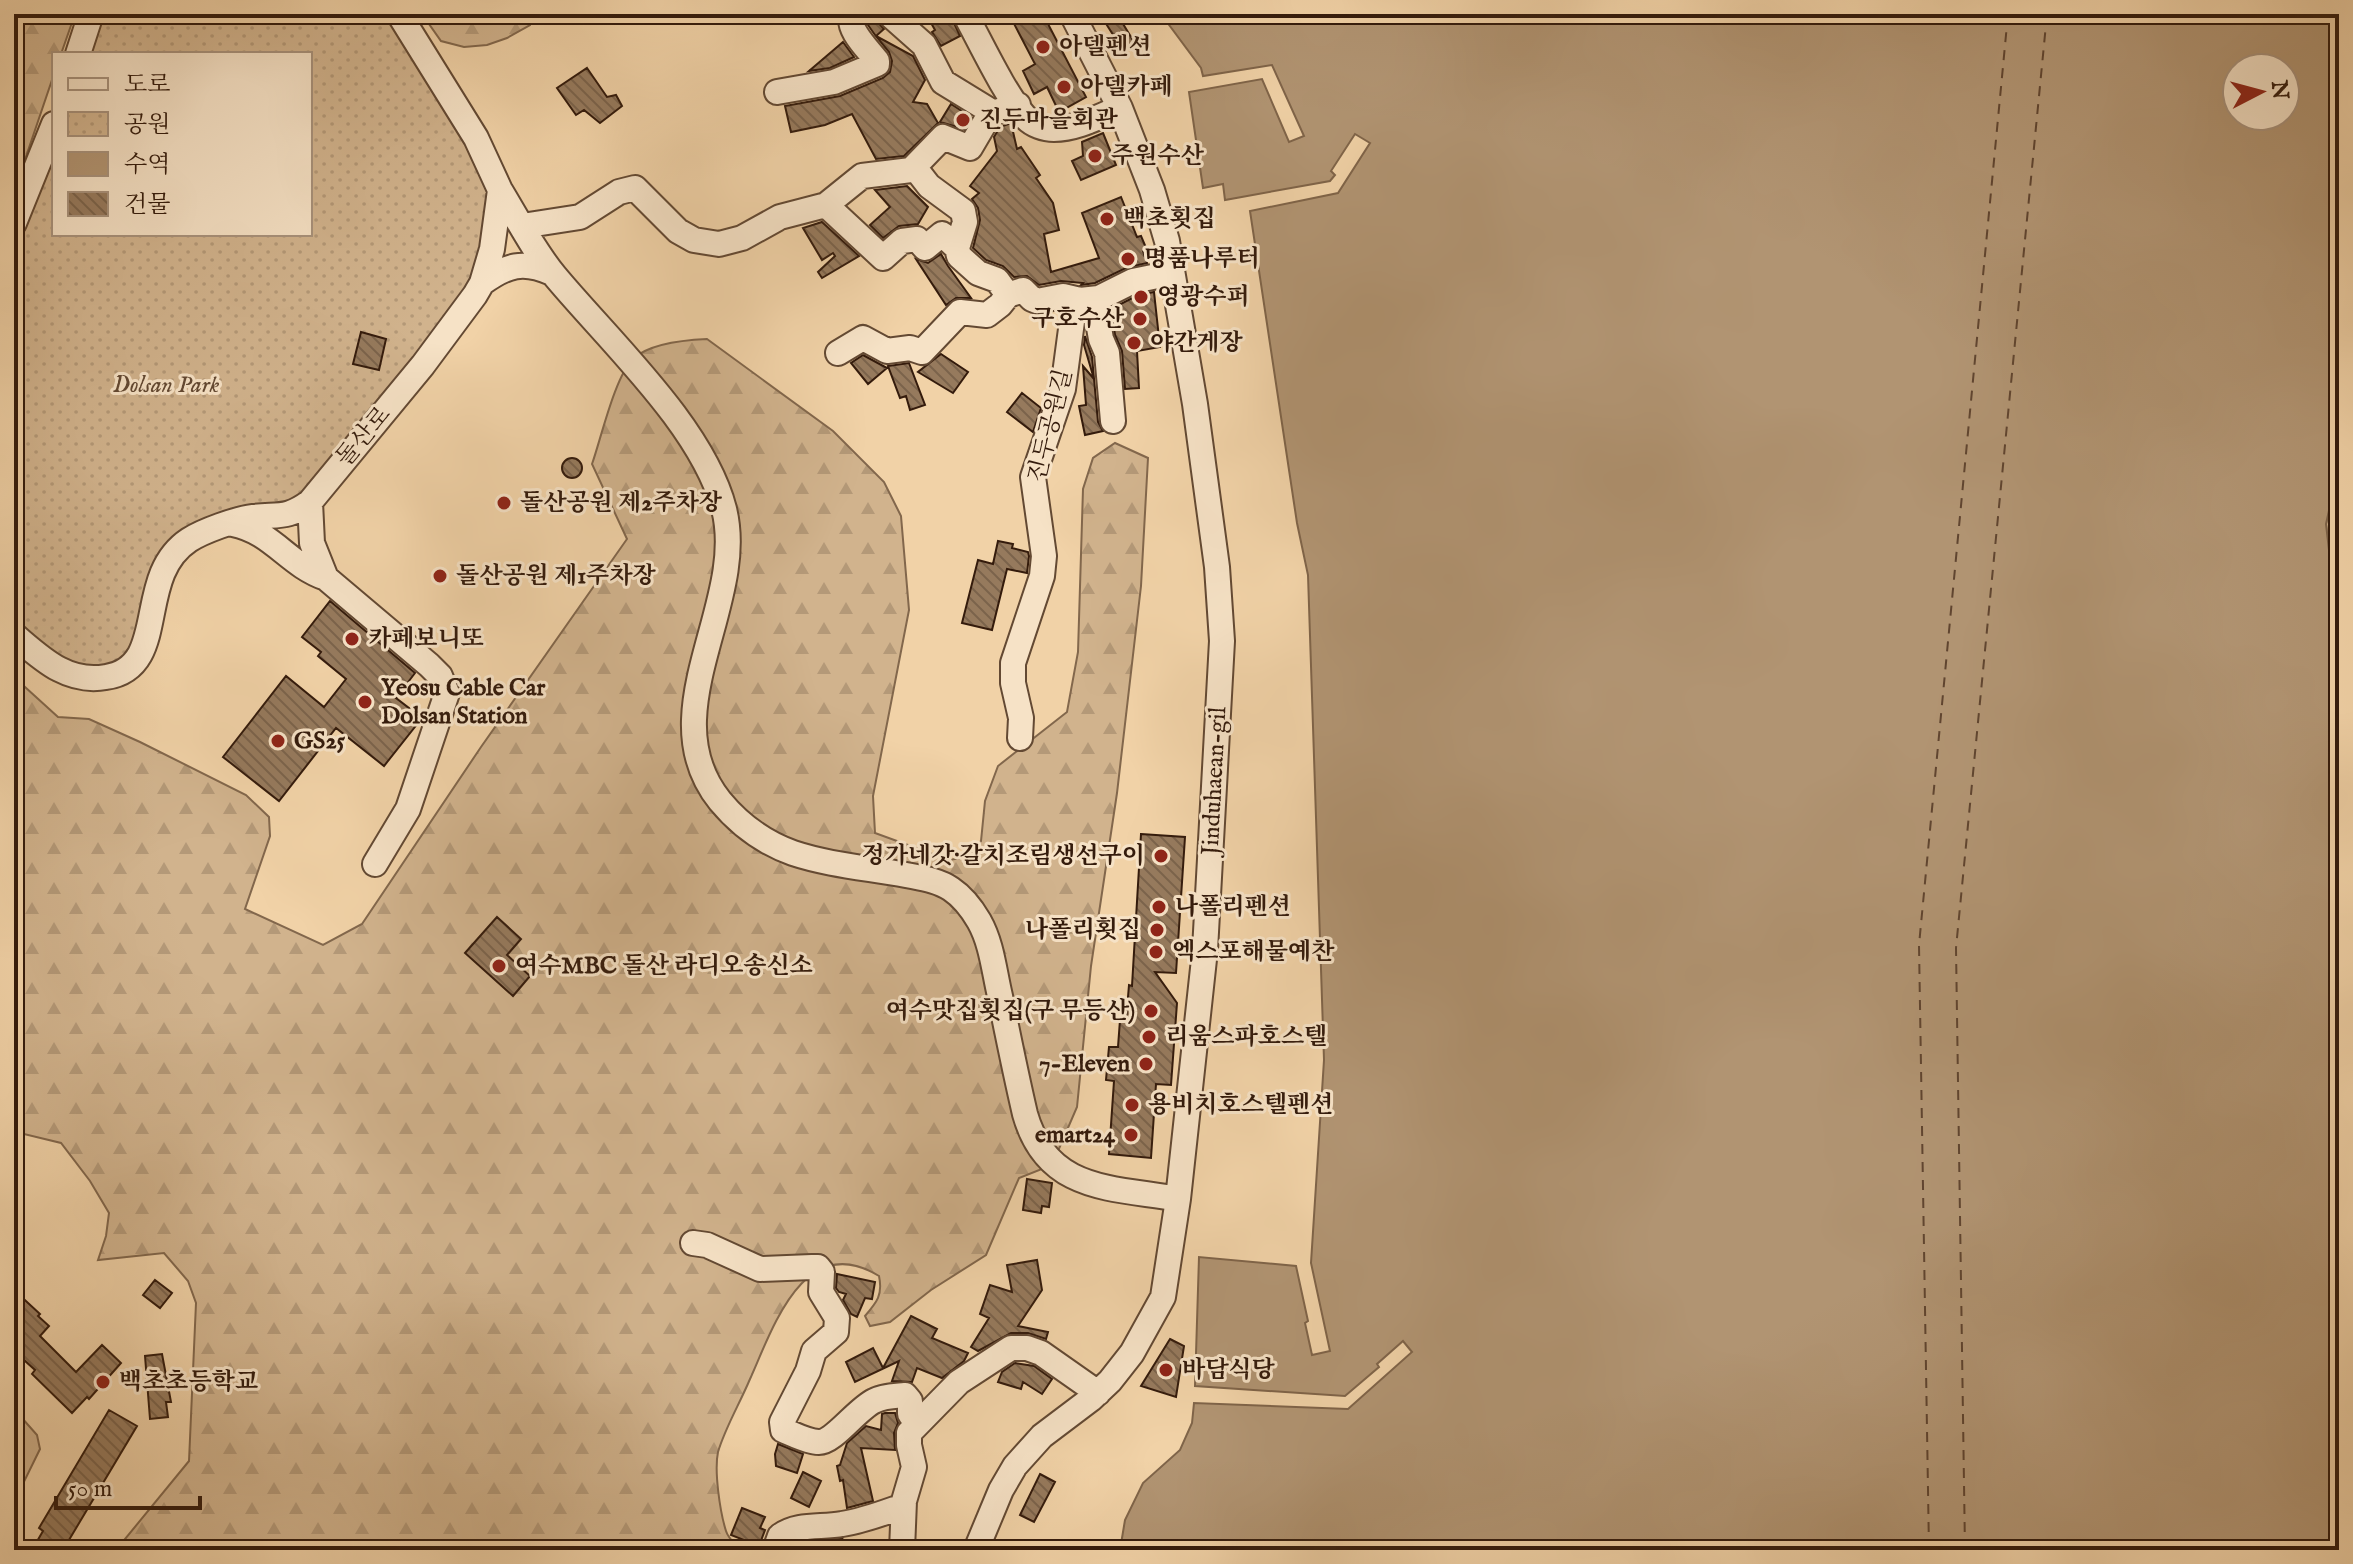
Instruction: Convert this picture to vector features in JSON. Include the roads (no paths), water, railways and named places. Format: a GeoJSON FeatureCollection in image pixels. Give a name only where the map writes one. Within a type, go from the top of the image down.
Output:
{"type":"FeatureCollection","features":[{"type":"Feature","properties":{"kind":"street"},"geometry":{"type":"LineString","coordinates":[[79,52],[91,14]]}},
{"type":"Feature","properties":{"kind":"street"},"geometry":{"type":"LineString","coordinates":[[399,14],[476,138],[500,190],[552,273],[674,414],[706,468],[724,508],[728,537],[726,571],[701,670],[695,723],[702,769],[719,800],[749,830],[781,849],[805,857],[922,878],[953,890],[971,909],[988,941],[1025,1114],[1030,1134],[1039,1150],[1052,1165],[1078,1180],[1178,1199]]}},
{"type":"Feature","properties":{"kind":"street"},"geometry":{"type":"LineString","coordinates":[[777,92],[834,82],[877,64],[851,27],[852,14]]}},
{"type":"Feature","properties":{"kind":"street"},"geometry":{"type":"LineString","coordinates":[[889,14],[924,45],[943,82],[992,112]]}},
{"type":"Feature","properties":{"kind":"street"},"geometry":{"type":"LineString","coordinates":[[965,14],[1018,105],[1032,123],[1052,129],[1071,127],[1120,108]]}},
{"type":"Feature","properties":{"kind":"street","name":"Jinduhaean-gil"},"geometry":{"type":"LineString","coordinates":[[976,1550],[1001,1490],[1015,1466],[1042,1436],[1098,1393],[1132,1353],[1158,1310],[1168,1280],[1205,950],[1222,641],[1217,567],[1195,404],[1167,241],[1152,190],[1120,108],[1072,14]]}},
{"type":"Feature","properties":{"kind":"street"},"geometry":{"type":"LineString","coordinates":[[522,226],[580,217],[619,192],[635,188],[678,231],[694,240],[719,244],[742,238],[780,217],[826,205],[862,176],[915,168],[943,137],[967,148],[972,146],[992,112],[1018,105]]}},
{"type":"Feature","properties":{"kind":"street"},"geometry":{"type":"LineString","coordinates":[[14,223],[52,129]]}},
{"type":"Feature","properties":{"kind":"street"},"geometry":{"type":"LineString","coordinates":[[915,168],[929,186],[963,211],[965,222],[957,248]]}},
{"type":"Feature","properties":{"kind":"street","name":"돌산로"},"geometry":{"type":"LineString","coordinates":[[310,502],[431,355],[482,283],[495,236],[500,190]]}},
{"type":"Feature","properties":{"kind":"street"},"geometry":{"type":"LineString","coordinates":[[826,205],[883,258],[902,241],[913,238],[925,248],[942,234],[957,248],[963,261],[978,273],[997,280],[1008,295]]}},
{"type":"Feature","properties":{"kind":"street"},"geometry":{"type":"LineString","coordinates":[[482,283],[522,264],[534,265],[552,273]]}},
{"type":"Feature","properties":{"kind":"street"},"geometry":{"type":"LineString","coordinates":[[838,353],[863,338],[887,351],[910,348],[922,352],[960,312],[967,310],[987,315],[1008,295],[1023,290],[1037,301],[1059,296],[1084,299],[1107,297],[1133,281],[1172,273]]}},
{"type":"Feature","properties":{"kind":"street","name":"진두공원길"},"geometry":{"type":"LineString","coordinates":[[1084,299],[1107,353],[1113,421]]}},
{"type":"Feature","properties":{"kind":"street","name":"진두공원길"},"geometry":{"type":"LineString","coordinates":[[1020,738],[1020,709],[1013,683],[1013,663],[1042,576],[1044,556],[1033,477],[1063,389],[1084,299]]}},
{"type":"Feature","properties":{"kind":"street"},"geometry":{"type":"LineString","coordinates":[[14,635],[52,666],[67,673],[98,679],[125,671],[144,650],[151,606],[164,565],[175,551],[190,539],[231,524],[252,517],[292,514],[310,502]]}},
{"type":"Feature","properties":{"kind":"street"},"geometry":{"type":"LineString","coordinates":[[310,502],[312,543],[326,578]]}},
{"type":"Feature","properties":{"kind":"street"},"geometry":{"type":"LineString","coordinates":[[231,524],[255,529],[304,570],[326,578],[440,676],[447,693],[408,809],[375,864]]}},
{"type":"Feature","properties":{"kind":"street"},"geometry":{"type":"LineString","coordinates":[[693,1243],[707,1245],[760,1269],[818,1267],[822,1272],[821,1292],[837,1318],[836,1332],[814,1351],[808,1371],[782,1422],[783,1430],[817,1442],[825,1441],[858,1410],[877,1399],[905,1395],[910,1401],[910,1414],[918,1423]]}},
{"type":"Feature","properties":{"kind":"street"},"geometry":{"type":"LineString","coordinates":[[902,1550],[903,1506],[914,1467],[908,1437],[911,1429],[959,1382],[1011,1348],[1027,1348],[1041,1353],[1098,1393]]}},
{"type":"Feature","properties":{"kind":"street"},"geometry":{"type":"LineString","coordinates":[[775,1550],[780,1536],[791,1530],[839,1525],[903,1506]]}},
{"type":"Feature","properties":{"kind":"water"},"geometry":{"type":"Polygon","coordinates":[[[1161,14],[2339,14],[2336,186],[2339,222],[2339,479],[2326,524],[2329,550],[2339,571],[2335,654],[2339,662],[2339,1550],[1120,1550],[1125,1520],[1143,1483],[1180,1450],[1192,1423],[1194,1403],[1348,1409],[1412,1352],[1403,1341],[1345,1396],[1195,1386],[1199,1257],[1296,1266],[1312,1355],[1330,1351],[1311,1263],[1324,1060],[1308,575],[1297,523],[1250,211],[1338,193],[1370,143],[1355,134],[1331,171],[1335,175],[1330,181],[1225,200],[1223,184],[1203,188],[1189,92],[1262,79],[1289,142],[1304,136],[1272,65],[1203,76],[1201,68],[1161,14]]]}},
{"type":"Feature","properties":{"kind":"place","name":"아델펜션"},"geometry":{"type":"Point","coordinates":[1043,47]}},
{"type":"Feature","properties":{"kind":"place","name":"아델카페"},"geometry":{"type":"Point","coordinates":[1064,87]}},
{"type":"Feature","properties":{"kind":"place","name":"진두마을회관"},"geometry":{"type":"Point","coordinates":[963,120]}},
{"type":"Feature","properties":{"kind":"place","name":"주원수산"},"geometry":{"type":"Point","coordinates":[1095,156]}},
{"type":"Feature","properties":{"kind":"place","name":"백초횟집"},"geometry":{"type":"Point","coordinates":[1107,219]}},
{"type":"Feature","properties":{"kind":"place","name":"명품나루터"},"geometry":{"type":"Point","coordinates":[1128,259]}},
{"type":"Feature","properties":{"kind":"place","name":"영광수퍼"},"geometry":{"type":"Point","coordinates":[1141,297]}},
{"type":"Feature","properties":{"kind":"place","name":"구호수산"},"geometry":{"type":"Point","coordinates":[1140,319]}},
{"type":"Feature","properties":{"kind":"place","name":"야간게장"},"geometry":{"type":"Point","coordinates":[1134,343]}},
{"type":"Feature","properties":{"kind":"place","name":"돌산공원 제2주차장"},"geometry":{"type":"Point","coordinates":[504,503]}},
{"type":"Feature","properties":{"kind":"place","name":"돌산공원 제1주차장"},"geometry":{"type":"Point","coordinates":[440,576]}},
{"type":"Feature","properties":{"kind":"place","name":"카페보니또"},"geometry":{"type":"Point","coordinates":[352,639]}},
{"type":"Feature","properties":{"kind":"place","name":"Yeosu Cable Car Dolsan Station"},"geometry":{"type":"Point","coordinates":[365,702]}},
{"type":"Feature","properties":{"kind":"place","name":"GS25"},"geometry":{"type":"Point","coordinates":[278,741]}},
{"type":"Feature","properties":{"kind":"place","name":"정가네갓·갈치조림생선구이"},"geometry":{"type":"Point","coordinates":[1161,856]}},
{"type":"Feature","properties":{"kind":"place","name":"나폴리펜션"},"geometry":{"type":"Point","coordinates":[1159,907]}},
{"type":"Feature","properties":{"kind":"place","name":"나폴리횟집"},"geometry":{"type":"Point","coordinates":[1157,930]}},
{"type":"Feature","properties":{"kind":"place","name":"엑스포해물예찬"},"geometry":{"type":"Point","coordinates":[1156,952]}},
{"type":"Feature","properties":{"kind":"place","name":"여수MBC 돌산 라디오송신소"},"geometry":{"type":"Point","coordinates":[499,966]}},
{"type":"Feature","properties":{"kind":"place","name":"여수맛집횟집(구 무등산)"},"geometry":{"type":"Point","coordinates":[1151,1011]}},
{"type":"Feature","properties":{"kind":"place","name":"리움스파호스텔"},"geometry":{"type":"Point","coordinates":[1149,1037]}},
{"type":"Feature","properties":{"kind":"place","name":"7-Eleven"},"geometry":{"type":"Point","coordinates":[1146,1064]}},
{"type":"Feature","properties":{"kind":"place","name":"용비치호스텔펜션"},"geometry":{"type":"Point","coordinates":[1132,1105]}},
{"type":"Feature","properties":{"kind":"place","name":"emart24"},"geometry":{"type":"Point","coordinates":[1131,1135]}},
{"type":"Feature","properties":{"kind":"place","name":"바담식당"},"geometry":{"type":"Point","coordinates":[1166,1370]}},
{"type":"Feature","properties":{"kind":"place","name":"백초초등학교"},"geometry":{"type":"Point","coordinates":[103,1382]}},
{"type":"Feature","properties":{"kind":"park label","name":"Dolsan Park"},"geometry":{"type":"Point","coordinates":[166,385]}}]}
